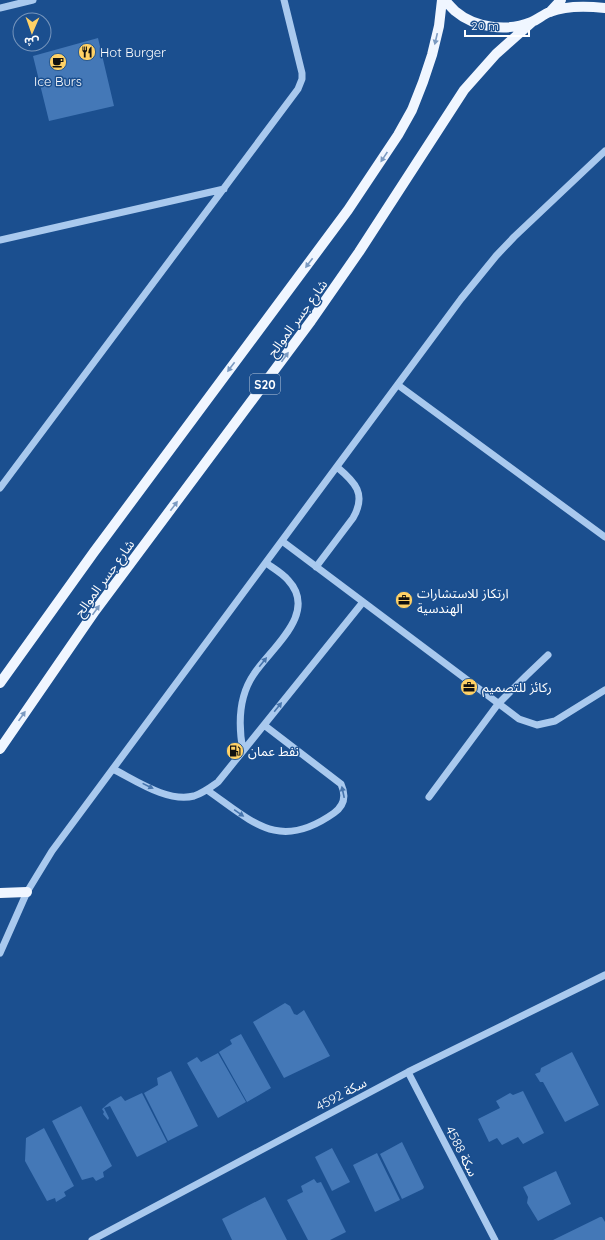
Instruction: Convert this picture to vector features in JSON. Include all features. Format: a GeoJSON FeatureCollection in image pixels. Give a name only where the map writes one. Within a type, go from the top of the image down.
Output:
{"type":"FeatureCollection","features":[{"type":"Feature","properties":{"kind":"main road","name":"S20"},"geometry":{"type":"LineString","coordinates":[[443,0],[456,12],[473,22],[492,27],[513,28],[532,22],[550,12],[561,0]]}},
{"type":"Feature","properties":{"kind":"main road","name":"شارع جسر الموالح"},"geometry":{"type":"LineString","coordinates":[[0,683],[94,552],[348,210],[398,135],[412,110],[424,82],[439,26],[443,0]]}},
{"type":"Feature","properties":{"kind":"main road"},"geometry":{"type":"LineString","coordinates":[[550,12],[577,6],[605,8]]}},
{"type":"Feature","properties":{"kind":"main road","name":"شارع جسر الموالح"},"geometry":{"type":"LineString","coordinates":[[0,748],[95,611],[311,321],[360,252],[464,90],[496,54],[532,22]]}},
{"type":"Feature","properties":{"kind":"main road"},"geometry":{"type":"LineString","coordinates":[[0,893],[27,892]]}},
{"type":"Feature","properties":{"kind":"street"},"geometry":{"type":"LineString","coordinates":[[0,8],[33,0]]}},
{"type":"Feature","properties":{"kind":"street"},"geometry":{"type":"LineString","coordinates":[[0,488],[301,84],[302,73],[284,0]]}},
{"type":"Feature","properties":{"kind":"street"},"geometry":{"type":"LineString","coordinates":[[0,953],[27,892],[52,851],[266,564],[461,298],[496,256],[605,151]]}},
{"type":"Feature","properties":{"kind":"street"},"geometry":{"type":"LineString","coordinates":[[0,240],[224,188]]}},
{"type":"Feature","properties":{"kind":"street"},"geometry":{"type":"LineString","coordinates":[[398,385],[605,537]]}},
{"type":"Feature","properties":{"kind":"street"},"geometry":{"type":"LineString","coordinates":[[316,567],[353,518],[359,503],[357,488],[353,481],[337,467]]}},
{"type":"Feature","properties":{"kind":"street"},"geometry":{"type":"LineString","coordinates":[[282,541],[519,720],[537,725],[555,721],[605,690]]}},
{"type":"Feature","properties":{"kind":"street"},"geometry":{"type":"LineString","coordinates":[[243,751],[240,731],[240,711],[245,692],[254,674],[292,625],[298,610],[298,600],[289,580],[266,564]]}},
{"type":"Feature","properties":{"kind":"street"},"geometry":{"type":"LineString","coordinates":[[113,769],[165,794],[179,797],[194,796],[207,790],[218,782],[363,602]]}},
{"type":"Feature","properties":{"kind":"street"},"geometry":{"type":"LineString","coordinates":[[429,797],[498,704],[548,655]]}},
{"type":"Feature","properties":{"kind":"street"},"geometry":{"type":"LineString","coordinates":[[207,790],[253,822],[272,831],[294,832],[304,829],[328,817],[338,810],[345,798],[344,790],[341,784],[264,725]]}},
{"type":"Feature","properties":{"kind":"street","name":"سكة 4592"},"geometry":{"type":"LineString","coordinates":[[92,1240],[408,1072],[605,975]]}},
{"type":"Feature","properties":{"kind":"street","name":"سكة 4588"},"geometry":{"type":"LineString","coordinates":[[408,1072],[495,1240]]}},
{"type":"Feature","properties":{"kind":"building"},"geometry":{"type":"Polygon","coordinates":[[[98,38],[114,106],[49,121],[33,56],[52,52],[52,51],[98,38]]]}},
{"type":"Feature","properties":{"kind":"building"},"geometry":{"type":"Polygon","coordinates":[[[285,1003],[290,1006],[294,1014],[297,1015],[304,1010],[330,1056],[284,1078],[253,1022],[285,1003]]]}},
{"type":"Feature","properties":{"kind":"building"},"geometry":{"type":"Polygon","coordinates":[[[241,1034],[271,1088],[247,1102],[219,1052],[232,1044],[230,1040],[241,1034]]]}},
{"type":"Feature","properties":{"kind":"building"},"geometry":{"type":"Polygon","coordinates":[[[572,1052],[599,1105],[565,1122],[543,1082],[540,1082],[535,1074],[540,1072],[541,1068],[572,1052]]]}},
{"type":"Feature","properties":{"kind":"building"},"geometry":{"type":"Polygon","coordinates":[[[218,1053],[246,1102],[218,1118],[187,1063],[197,1057],[201,1062],[218,1053]]]}},
{"type":"Feature","properties":{"kind":"building"},"geometry":{"type":"Polygon","coordinates":[[[171,1071],[198,1126],[168,1141],[144,1093],[158,1085],[157,1078],[171,1071]]]}},
{"type":"Feature","properties":{"kind":"building"},"geometry":{"type":"Polygon","coordinates":[[[523,1091],[544,1133],[523,1144],[518,1137],[502,1145],[497,1138],[489,1142],[478,1119],[500,1108],[496,1101],[510,1093],[513,1095],[523,1091]]]}},
{"type":"Feature","properties":{"kind":"building"},"geometry":{"type":"Polygon","coordinates":[[[142,1093],[167,1142],[137,1157],[110,1106],[104,1108],[109,1118],[108,1120],[103,1114],[104,1112],[102,1109],[110,1102],[121,1096],[125,1101],[142,1093]]]}},
{"type":"Feature","properties":{"kind":"building"},"geometry":{"type":"Polygon","coordinates":[[[81,1106],[112,1166],[103,1172],[104,1177],[96,1181],[93,1177],[82,1180],[52,1121],[81,1106]]]}},
{"type":"Feature","properties":{"kind":"building"},"geometry":{"type":"Polygon","coordinates":[[[44,1128],[74,1186],[64,1192],[66,1196],[56,1202],[55,1198],[47,1201],[25,1161],[26,1138],[44,1128]]]}},
{"type":"Feature","properties":{"kind":"building"},"geometry":{"type":"Polygon","coordinates":[[[402,1142],[424,1187],[423,1189],[402,1199],[380,1154],[402,1142]]]}},
{"type":"Feature","properties":{"kind":"building"},"geometry":{"type":"Polygon","coordinates":[[[332,1148],[350,1182],[332,1191],[315,1157],[332,1148]]]}},
{"type":"Feature","properties":{"kind":"building"},"geometry":{"type":"Polygon","coordinates":[[[377,1153],[400,1200],[375,1212],[353,1165],[377,1153]]]}},
{"type":"Feature","properties":{"kind":"building"},"geometry":{"type":"Polygon","coordinates":[[[556,1171],[571,1204],[538,1221],[527,1203],[528,1197],[523,1187],[556,1171]]]}},
{"type":"Feature","properties":{"kind":"building"},"geometry":{"type":"Polygon","coordinates":[[[314,1179],[317,1183],[321,1182],[346,1232],[330,1240],[308,1240],[287,1200],[303,1192],[301,1186],[314,1179]]]}},
{"type":"Feature","properties":{"kind":"building"},"geometry":{"type":"Polygon","coordinates":[[[265,1197],[287,1240],[232,1240],[222,1219],[265,1197]]]}},
{"type":"Feature","properties":{"kind":"building"},"geometry":{"type":"Polygon","coordinates":[[[602,1217],[605,1222],[605,1240],[553,1240],[602,1217]]]}},
{"type":"Feature","properties":{"kind":"place","name":"Hot Burger"},"geometry":{"type":"Point","coordinates":[87,52]}},
{"type":"Feature","properties":{"kind":"place","name":"Ice Burs"},"geometry":{"type":"Point","coordinates":[58,62]}},
{"type":"Feature","properties":{"kind":"place","name":"ارتكاز للاستشارات الهندسية"},"geometry":{"type":"Point","coordinates":[404,600]}},
{"type":"Feature","properties":{"kind":"place","name":"ركائز للتصميم"},"geometry":{"type":"Point","coordinates":[469,687]}},
{"type":"Feature","properties":{"kind":"place","name":"نفط عمان"},"geometry":{"type":"Point","coordinates":[235,751]}}]}
